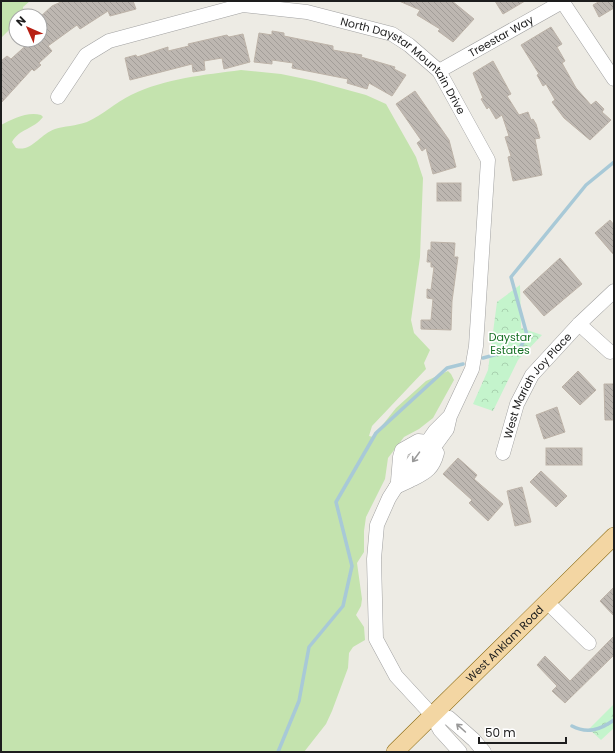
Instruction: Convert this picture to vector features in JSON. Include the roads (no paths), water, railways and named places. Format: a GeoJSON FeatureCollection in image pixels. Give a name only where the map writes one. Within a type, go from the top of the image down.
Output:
{"type":"FeatureCollection","features":[{"type":"Feature","properties":{"kind":"main road","name":"West Anklam Road"},"geometry":{"type":"LineString","coordinates":[[395,752],[548,603],[614,536]]}},
{"type":"Feature","properties":{"kind":"street","name":"Treestar Way"},"geometry":{"type":"LineString","coordinates":[[439,71],[562,1]]}},
{"type":"Feature","properties":{"kind":"street"},"geometry":{"type":"LineString","coordinates":[[562,1],[612,75]]}},
{"type":"Feature","properties":{"kind":"street","name":"North Daystar Mountain Drive"},"geometry":{"type":"LineString","coordinates":[[58,97],[86,55],[109,41],[243,5],[307,7],[392,34],[409,45],[439,71],[488,160],[476,346],[472,369],[450,416],[389,498],[377,525],[374,558],[376,639],[396,676],[432,715],[440,730],[460,752]]}},
{"type":"Feature","properties":{"kind":"street","name":"West Mariah Joy Place"},"geometry":{"type":"LineString","coordinates":[[503,453],[517,404],[525,387],[540,365],[614,292]]}},
{"type":"Feature","properties":{"kind":"street","name":"West Mariah Joy Place"},"geometry":{"type":"LineString","coordinates":[[580,324],[610,352]]}},
{"type":"Feature","properties":{"kind":"street"},"geometry":{"type":"LineString","coordinates":[[401,483],[426,473],[434,465],[437,453],[430,444]]}},
{"type":"Feature","properties":{"kind":"street"},"geometry":{"type":"LineString","coordinates":[[548,603],[589,643]]}},
{"type":"Feature","properties":{"kind":"street"},"geometry":{"type":"LineString","coordinates":[[432,715],[449,718],[474,740],[484,752]]}},
{"type":"Feature","properties":{"kind":"waterway"},"geometry":{"type":"LineString","coordinates":[[483,358],[520,348],[527,335],[511,277],[586,185],[614,162]]}},
{"type":"Feature","properties":{"kind":"waterway"},"geometry":{"type":"LineString","coordinates":[[278,752],[299,701],[309,647],[343,606],[352,566],[336,502],[376,433],[447,368],[463,364]]}},
{"type":"Feature","properties":{"kind":"waterway"},"geometry":{"type":"LineString","coordinates":[[572,726],[583,730],[593,730],[614,720]]}},
{"type":"Feature","properties":{"kind":"park label","name":"Daystar Estates"},"geometry":{"type":"Point","coordinates":[510,343]}}]}
